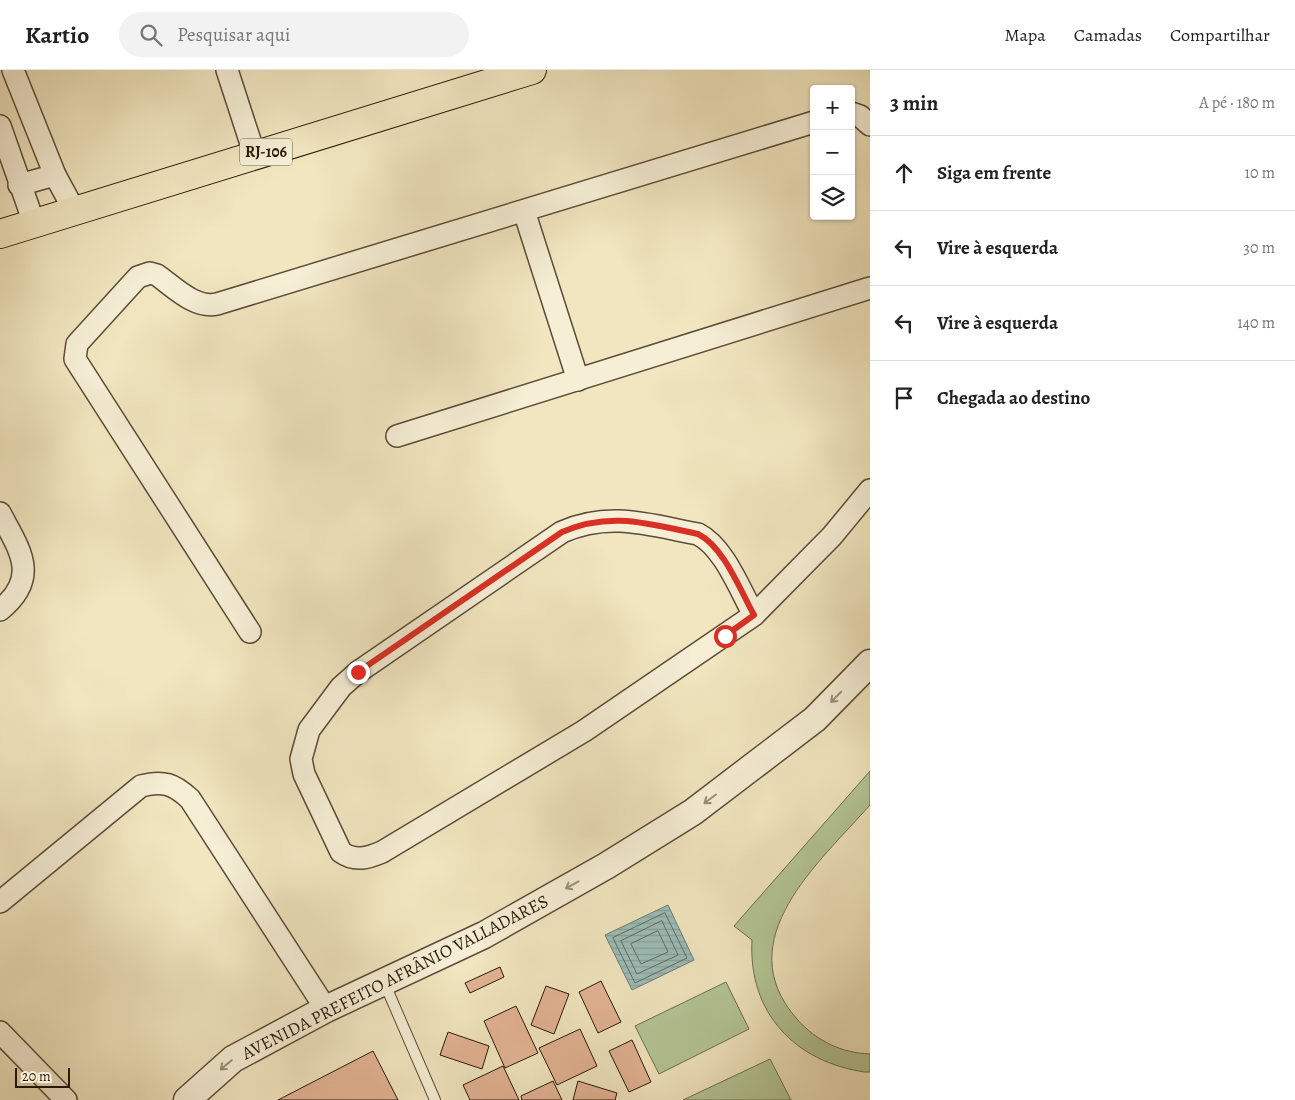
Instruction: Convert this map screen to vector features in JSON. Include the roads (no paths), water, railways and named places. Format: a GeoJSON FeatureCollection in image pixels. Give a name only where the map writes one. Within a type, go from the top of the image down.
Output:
{"type":"FeatureCollection","features":[{"type":"Feature","properties":{"kind":"highway","name":"RJ-106"},"geometry":{"type":"LineString","coordinates":[[0,234],[532,70]]}},
{"type":"Feature","properties":{"kind":"street"},"geometry":{"type":"LineString","coordinates":[[13,70],[55,175],[76,212]]}},
{"type":"Feature","properties":{"kind":"street"},"geometry":{"type":"LineString","coordinates":[[226,70],[255,156]]}},
{"type":"Feature","properties":{"kind":"street"},"geometry":{"type":"LineString","coordinates":[[855,114],[870,124]]}},
{"type":"Feature","properties":{"kind":"street"},"geometry":{"type":"LineString","coordinates":[[250,632],[78,367],[75,359],[77,344],[138,277],[144,274],[157,275],[197,302],[209,306],[810,123]]}},
{"type":"Feature","properties":{"kind":"street"},"geometry":{"type":"LineString","coordinates":[[0,126],[19,185],[34,223]]}},
{"type":"Feature","properties":{"kind":"street"},"geometry":{"type":"LineString","coordinates":[[19,185],[55,175]]}},
{"type":"Feature","properties":{"kind":"street"},"geometry":{"type":"LineString","coordinates":[[524,211],[578,380]]}},
{"type":"Feature","properties":{"kind":"street"},"geometry":{"type":"LineString","coordinates":[[397,436],[870,288]]}},
{"type":"Feature","properties":{"kind":"street"},"geometry":{"type":"LineString","coordinates":[[754,615],[720,554],[707,539],[698,534],[622,519],[581,523],[562,532],[384,652],[347,682],[309,730],[301,759],[304,774],[341,852],[348,857],[369,857],[382,852],[584,732],[754,615],[832,536],[870,490]]}},
{"type":"Feature","properties":{"kind":"street"},"geometry":{"type":"LineString","coordinates":[[0,513],[23,555],[23,573],[18,589],[9,602],[0,610]]}},
{"type":"Feature","properties":{"kind":"street","name":"AVENIDA PREFEITO AFRÂNIO VALLADARES"},"geometry":{"type":"LineString","coordinates":[[198,1096],[233,1059],[326,1009],[484,935],[606,866],[693,812],[816,719],[870,662]]}},
{"type":"Feature","properties":{"kind":"street"},"geometry":{"type":"LineString","coordinates":[[0,902],[141,786],[152,783],[167,784],[178,788],[190,799],[326,1009]]}},
{"type":"Feature","properties":{"kind":"street"},"geometry":{"type":"LineString","coordinates":[[0,1032],[66,1100]]}},
{"type":"Feature","properties":{"kind":"lane"},"geometry":{"type":"LineString","coordinates":[[384,982],[436,1100]]}},
{"type":"Feature","properties":{"kind":"water"},"geometry":{"type":"Polygon","coordinates":[[[668,905],[694,960],[632,990],[605,935],[668,905]]]}}]}
